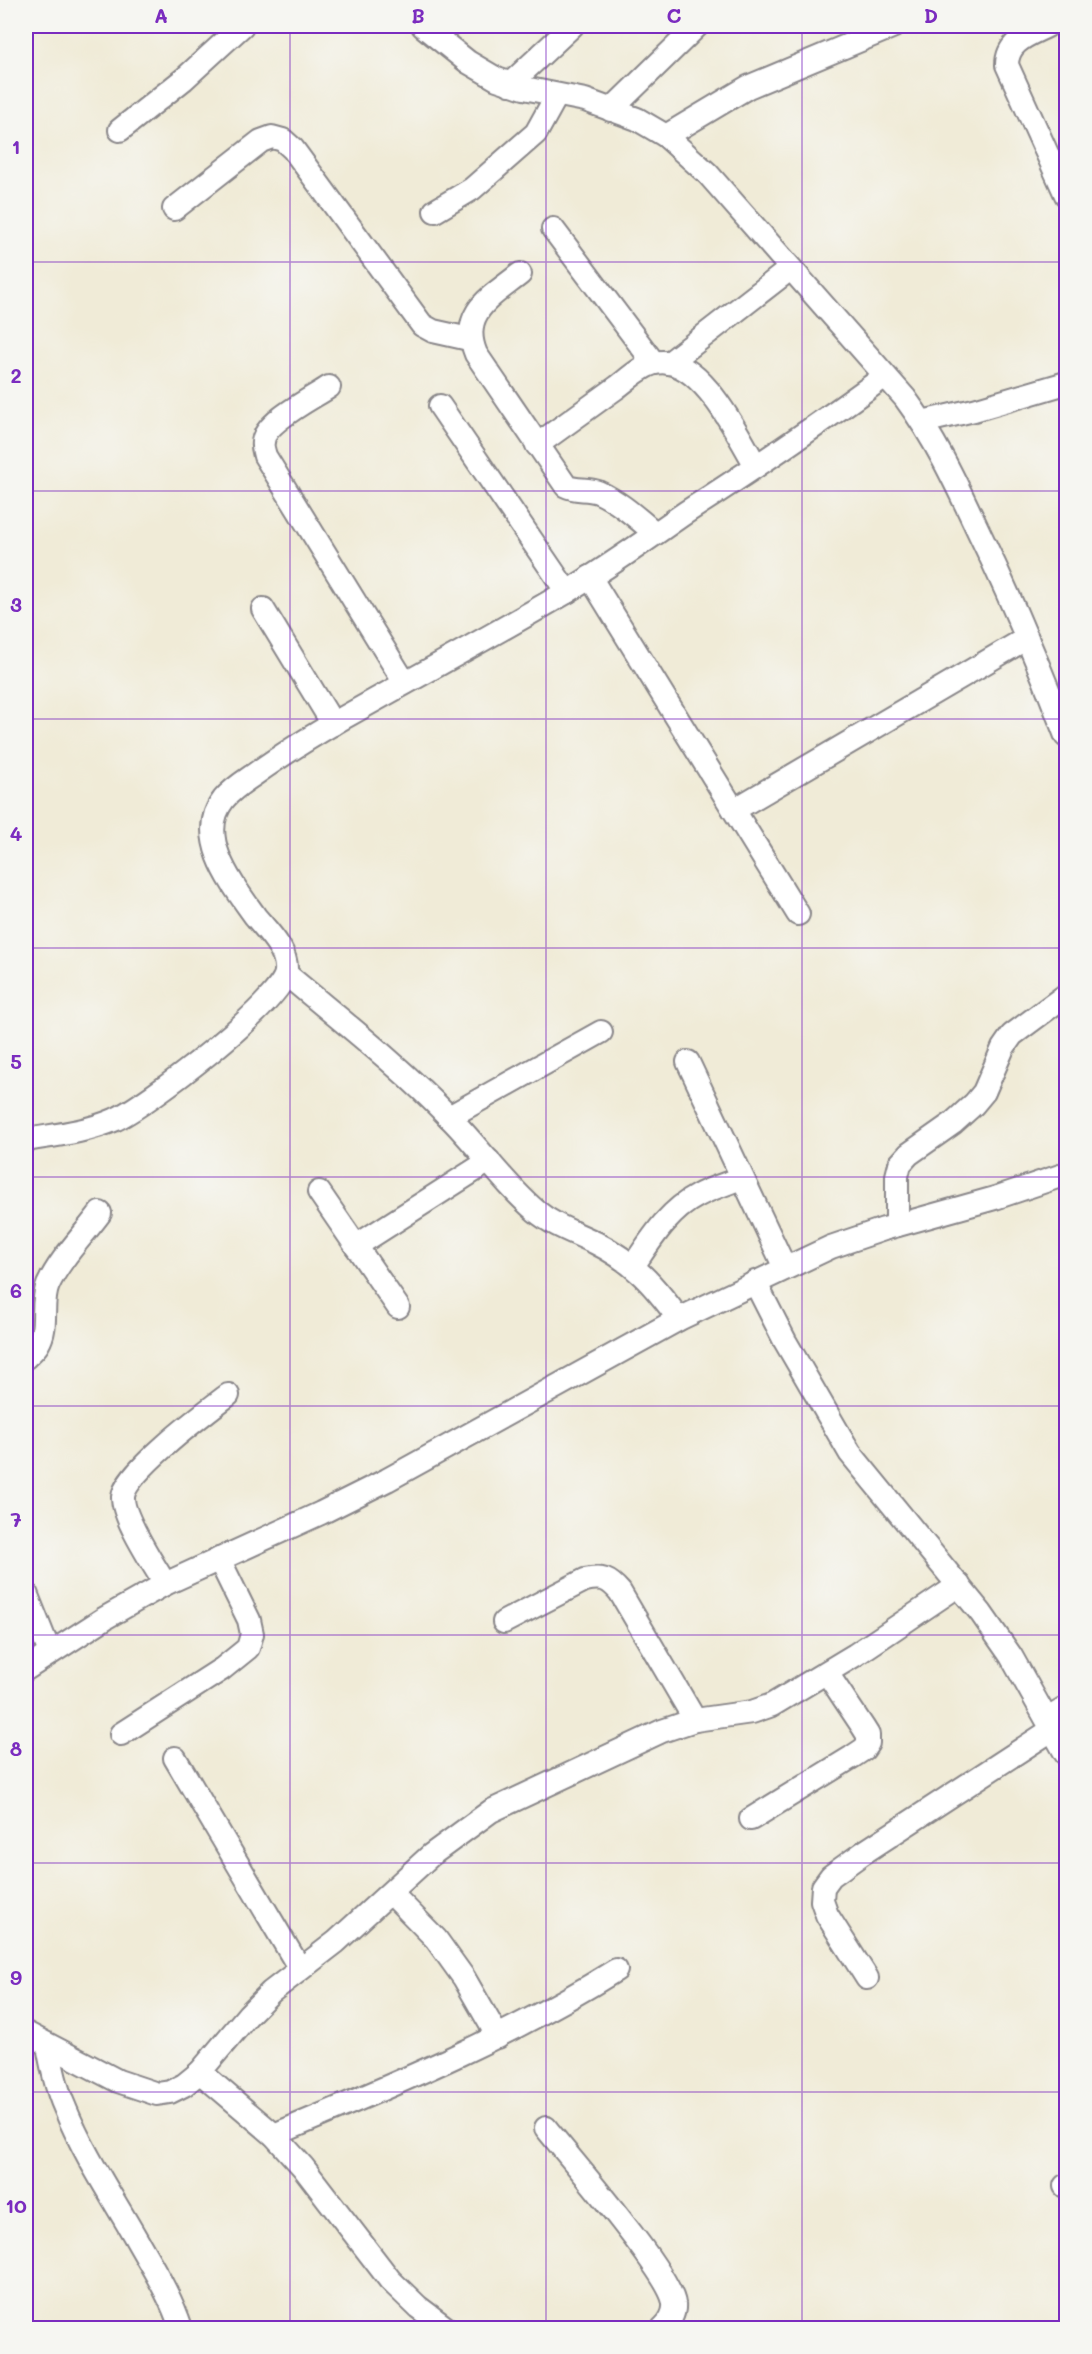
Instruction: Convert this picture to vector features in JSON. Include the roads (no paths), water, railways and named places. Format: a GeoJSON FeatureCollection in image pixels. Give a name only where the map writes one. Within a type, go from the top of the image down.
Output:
{"type":"FeatureCollection","features":[{"type":"Feature","properties":{"kind":"street"},"geometry":{"type":"LineString","coordinates":[[120,130],[184,79],[242,26]]}},
{"type":"Feature","properties":{"kind":"street"},"geometry":{"type":"LineString","coordinates":[[423,26],[468,62],[510,84],[585,100],[637,119],[666,136],[708,174],[885,376],[922,422],[954,479],[1027,638],[1066,736]]}},
{"type":"Feature","properties":{"kind":"street"},"geometry":{"type":"LineString","coordinates":[[510,84],[572,26]]}},
{"type":"Feature","properties":{"kind":"street"},"geometry":{"type":"LineString","coordinates":[[611,110],[697,26]]}},
{"type":"Feature","properties":{"kind":"street"},"geometry":{"type":"LineString","coordinates":[[666,136],[748,87],[894,26]]}},
{"type":"Feature","properties":{"kind":"street"},"geometry":{"type":"LineString","coordinates":[[1047,26],[1013,45],[1007,54],[1007,65],[1066,195]]}},
{"type":"Feature","properties":{"kind":"street"},"geometry":{"type":"LineString","coordinates":[[435,211],[472,189],[536,133],[557,95]]}},
{"type":"Feature","properties":{"kind":"street"},"geometry":{"type":"LineString","coordinates":[[174,209],[261,141],[272,137],[283,140],[333,200],[422,325],[433,331],[470,339]]}},
{"type":"Feature","properties":{"kind":"street"},"geometry":{"type":"LineString","coordinates":[[553,228],[661,363],[687,370],[706,386],[756,466]]}},
{"type":"Feature","properties":{"kind":"street"},"geometry":{"type":"LineString","coordinates":[[537,446],[632,376],[661,363],[790,269]]}},
{"type":"Feature","properties":{"kind":"street"},"geometry":{"type":"LineString","coordinates":[[520,274],[476,312],[470,325],[470,339],[476,354],[566,486],[598,493],[624,507],[655,533]]}},
{"type":"Feature","properties":{"kind":"street"},"geometry":{"type":"LineString","coordinates":[[26,1140],[54,1137],[87,1129],[115,1119],[137,1107],[194,1066],[228,1037],[279,985],[286,974],[285,960],[277,943],[254,915],[222,863],[212,836],[214,816],[224,799],[294,747],[567,592],[835,414],[885,376]]}},
{"type":"Feature","properties":{"kind":"street"},"geometry":{"type":"LineString","coordinates":[[922,422],[974,410],[1066,383]]}},
{"type":"Feature","properties":{"kind":"street"},"geometry":{"type":"LineString","coordinates":[[329,387],[278,420],[267,430],[262,441],[265,456],[405,683]]}},
{"type":"Feature","properties":{"kind":"street"},"geometry":{"type":"LineString","coordinates":[[440,406],[567,592]]}},
{"type":"Feature","properties":{"kind":"street"},"geometry":{"type":"LineString","coordinates":[[590,577],[798,914]]}},
{"type":"Feature","properties":{"kind":"street"},"geometry":{"type":"LineString","coordinates":[[263,609],[333,724]]}},
{"type":"Feature","properties":{"kind":"street"},"geometry":{"type":"LineString","coordinates":[[734,810],[1027,638]]}},
{"type":"Feature","properties":{"kind":"street"},"geometry":{"type":"LineString","coordinates":[[286,974],[375,1048],[449,1117],[519,1196],[538,1213],[556,1225],[598,1244],[633,1266],[659,1291],[679,1319]]}},
{"type":"Feature","properties":{"kind":"street"},"geometry":{"type":"LineString","coordinates":[[897,1225],[897,1176],[900,1164],[909,1154],[953,1123],[974,1104],[984,1092],[1002,1048],[1012,1035],[1066,995]]}},
{"type":"Feature","properties":{"kind":"street"},"geometry":{"type":"LineString","coordinates":[[449,1117],[601,1032]]}},
{"type":"Feature","properties":{"kind":"street"},"geometry":{"type":"LineString","coordinates":[[688,1062],[785,1268]]}},
{"type":"Feature","properties":{"kind":"street"},"geometry":{"type":"LineString","coordinates":[[356,1246],[489,1161]]}},
{"type":"Feature","properties":{"kind":"street"},"geometry":{"type":"LineString","coordinates":[[26,1670],[50,1653],[165,1584],[387,1480],[679,1319],[755,1282],[831,1247],[897,1225],[995,1198],[1066,1174]]}},
{"type":"Feature","properties":{"kind":"street"},"geometry":{"type":"LineString","coordinates":[[633,1266],[662,1224],[678,1208],[697,1196],[741,1178]]}},
{"type":"Feature","properties":{"kind":"street"},"geometry":{"type":"LineString","coordinates":[[319,1192],[398,1307]]}},
{"type":"Feature","properties":{"kind":"street"},"geometry":{"type":"LineString","coordinates":[[26,1357],[38,1344],[43,1333],[43,1302],[47,1286],[100,1213]]}},
{"type":"Feature","properties":{"kind":"street"},"geometry":{"type":"LineString","coordinates":[[755,1282],[790,1350],[850,1454],[959,1585],[1011,1656],[1056,1719],[1066,1754]]}},
{"type":"Feature","properties":{"kind":"street"},"geometry":{"type":"LineString","coordinates":[[165,1584],[132,1524],[123,1497],[126,1486],[134,1474],[183,1429],[228,1395]]}},
{"type":"Feature","properties":{"kind":"street"},"geometry":{"type":"LineString","coordinates":[[121,1734],[222,1669],[248,1648],[252,1634],[249,1620],[219,1559]]}},
{"type":"Feature","properties":{"kind":"street"},"geometry":{"type":"LineString","coordinates":[[504,1622],[585,1580],[599,1577],[611,1582],[626,1602],[694,1720]]}},
{"type":"Feature","properties":{"kind":"street"},"geometry":{"type":"LineString","coordinates":[[26,2033],[118,2081],[157,2094],[170,2092],[184,2085],[200,2072],[248,2015],[271,1992],[336,1942],[431,1855],[491,1812],[662,1731],[694,1720],[752,1712],[772,1705],[827,1673],[959,1585]]}},
{"type":"Feature","properties":{"kind":"street"},"geometry":{"type":"LineString","coordinates":[[26,1593],[50,1653]]}},
{"type":"Feature","properties":{"kind":"street"},"geometry":{"type":"LineString","coordinates":[[751,1819],[852,1757],[864,1749],[868,1743],[868,1735],[827,1673]]}},
{"type":"Feature","properties":{"kind":"street"},"geometry":{"type":"LineString","coordinates":[[867,1978],[827,1915],[822,1901],[823,1887],[831,1876],[1056,1719]]}},
{"type":"Feature","properties":{"kind":"street"},"geometry":{"type":"LineString","coordinates":[[175,1758],[300,1969]]}},
{"type":"Feature","properties":{"kind":"street"},"geometry":{"type":"LineString","coordinates":[[390,1893],[436,1939],[465,1978],[498,2037]]}},
{"type":"Feature","properties":{"kind":"street"},"geometry":{"type":"LineString","coordinates":[[274,2135],[425,2072],[498,2037],[580,1993],[616,1970]]}},
{"type":"Feature","properties":{"kind":"street"},"geometry":{"type":"LineString","coordinates":[[48,2046],[54,2075],[65,2108],[82,2144],[157,2274],[175,2310],[181,2328]]}},
{"type":"Feature","properties":{"kind":"street"},"geometry":{"type":"LineString","coordinates":[[200,2072],[274,2135],[303,2167],[390,2280],[418,2307],[446,2328]]}},
{"type":"Feature","properties":{"kind":"street"},"geometry":{"type":"LineString","coordinates":[[546,2128],[636,2240],[670,2292],[675,2304],[672,2316],[663,2328]]}}]}
